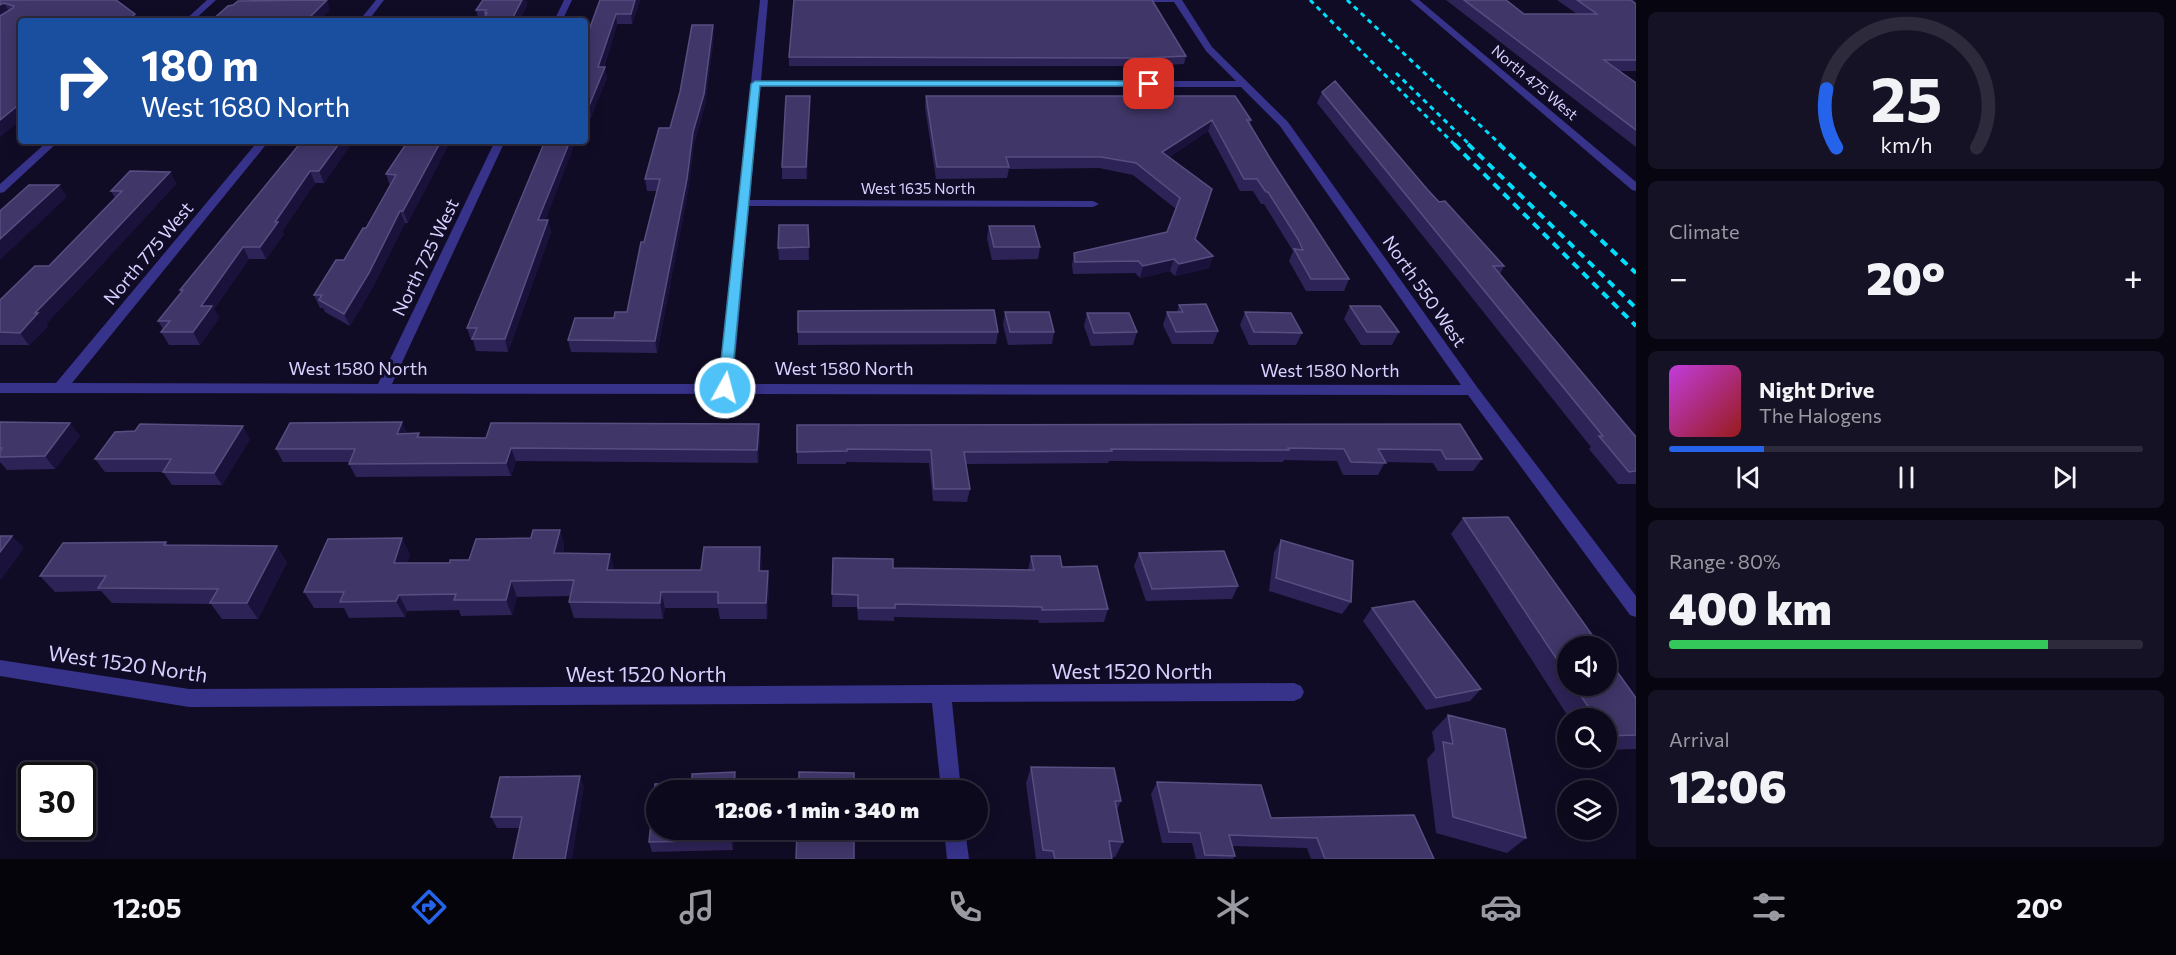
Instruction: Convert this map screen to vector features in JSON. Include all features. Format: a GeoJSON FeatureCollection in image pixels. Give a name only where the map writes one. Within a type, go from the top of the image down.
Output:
{"type":"FeatureCollection","features":[{"type":"Feature","properties":{"kind":"street"},"geometry":{"type":"LineString","coordinates":[[191,18],[212,0]]}},
{"type":"Feature","properties":{"kind":"street"},"geometry":{"type":"LineString","coordinates":[[365,18],[380,0]]}},
{"type":"Feature","properties":{"kind":"street"},"geometry":{"type":"LineString","coordinates":[[559,18],[568,0]]}},
{"type":"Feature","properties":{"kind":"street"},"geometry":{"type":"LineString","coordinates":[[725,388],[764,0]]}},
{"type":"Feature","properties":{"kind":"street"},"geometry":{"type":"LineString","coordinates":[[1127,0],[1178,0]]}},
{"type":"Feature","properties":{"kind":"street","name":"North 550 West"},"geometry":{"type":"LineString","coordinates":[[1178,0],[1209,48],[1242,84],[1284,123],[1472,390],[1636,610]]}},
{"type":"Feature","properties":{"kind":"street","name":"North 475 West"},"geometry":{"type":"LineString","coordinates":[[1414,0],[1636,188]]}},
{"type":"Feature","properties":{"kind":"street"},"geometry":{"type":"LineString","coordinates":[[755,84],[1242,84]]}},
{"type":"Feature","properties":{"kind":"street"},"geometry":{"type":"LineString","coordinates":[[0,190],[51,144]]}},
{"type":"Feature","properties":{"kind":"street","name":"North 775 West"},"geometry":{"type":"LineString","coordinates":[[60,388],[262,144]]}},
{"type":"Feature","properties":{"kind":"street","name":"North 725 West"},"geometry":{"type":"LineString","coordinates":[[382,388],[499,144]]}},
{"type":"Feature","properties":{"kind":"street","name":"West 1635 North"},"geometry":{"type":"LineString","coordinates":[[744,203],[1093,204]]}},
{"type":"Feature","properties":{"kind":"street","name":"West 1580 North"},"geometry":{"type":"LineString","coordinates":[[0,388],[1472,390]]}},
{"type":"Feature","properties":{"kind":"street","name":"West 1520 North"},"geometry":{"type":"LineString","coordinates":[[0,668],[189,698],[1294,692]]}},
{"type":"Feature","properties":{"kind":"street"},"geometry":{"type":"LineString","coordinates":[[941,694],[950,780]]}},
{"type":"Feature","properties":{"kind":"street"},"geometry":{"type":"LineString","coordinates":[[956,840],[958,859]]}},
{"type":"Feature","properties":{"kind":"building"},"geometry":{"type":"Polygon","coordinates":[[[0,0],[116,0],[135,14],[130,18],[18,18],[18,105],[0,120],[0,16],[14,6],[4,3],[0,5],[0,0]]]}},
{"type":"Feature","properties":{"kind":"building"},"geometry":{"type":"Polygon","coordinates":[[[327,0],[309,18],[214,18],[238,1],[327,0]]]}},
{"type":"Feature","properties":{"kind":"building"},"geometry":{"type":"Polygon","coordinates":[[[483,0],[522,0],[513,18],[484,18],[486,10],[476,10],[483,0]]]}},
{"type":"Feature","properties":{"kind":"building"},"geometry":{"type":"Polygon","coordinates":[[[600,0],[635,0],[631,14],[616,14],[598,67],[605,67],[589,106],[588,106],[588,33],[600,0]]]}},
{"type":"Feature","properties":{"kind":"building"},"geometry":{"type":"Polygon","coordinates":[[[794,0],[1152,0],[1186,56],[1144,58],[789,57],[794,0]]]}},
{"type":"Feature","properties":{"kind":"building"},"geometry":{"type":"Polygon","coordinates":[[[1464,0],[1506,0],[1524,14],[1597,14],[1577,0],[1631,0],[1636,4],[1636,60],[1604,60],[1636,83],[1636,130],[1464,0]]]}},
{"type":"Feature","properties":{"kind":"building"},"geometry":{"type":"Polygon","coordinates":[[[692,25],[713,25],[704,94],[693,132],[687,179],[655,341],[568,340],[575,318],[614,318],[615,312],[627,312],[641,242],[644,242],[660,179],[645,179],[659,128],[670,128],[680,92],[692,25]]]}},
{"type":"Feature","properties":{"kind":"building"},"geometry":{"type":"Polygon","coordinates":[[[1335,81],[1427,189],[1439,202],[1445,201],[1504,266],[1493,266],[1636,437],[1636,471],[1629,472],[1599,436],[1603,436],[1322,92],[1335,81]]]}},
{"type":"Feature","properties":{"kind":"building"},"geometry":{"type":"Polygon","coordinates":[[[786,96],[810,96],[806,167],[782,167],[786,96]]]}},
{"type":"Feature","properties":{"kind":"building"},"geometry":{"type":"Polygon","coordinates":[[[926,96],[1235,96],[1251,120],[1247,120],[1273,163],[1349,279],[1311,279],[1294,249],[1303,250],[1298,239],[1257,179],[1244,179],[1212,120],[1162,152],[1212,189],[1195,239],[1213,256],[1179,264],[1174,259],[1143,266],[1138,261],[1075,262],[1074,253],[1167,232],[1180,198],[1136,163],[1101,157],[1006,157],[1009,167],[937,167],[926,96]]]}},
{"type":"Feature","properties":{"kind":"building"},"geometry":{"type":"Polygon","coordinates":[[[300,144],[339,144],[319,171],[310,171],[260,247],[243,247],[201,306],[212,306],[193,332],[161,332],[170,321],[158,321],[183,290],[180,290],[300,144]]]}},
{"type":"Feature","properties":{"kind":"building"},"geometry":{"type":"Polygon","coordinates":[[[406,144],[439,144],[344,314],[319,300],[322,295],[314,295],[336,260],[344,260],[363,228],[366,228],[396,175],[386,174],[406,144]]]}},
{"type":"Feature","properties":{"kind":"building"},"geometry":{"type":"Polygon","coordinates":[[[544,144],[569,144],[538,220],[548,220],[505,339],[472,339],[477,328],[467,328],[544,144]]]}},
{"type":"Feature","properties":{"kind":"building"},"geometry":{"type":"Polygon","coordinates":[[[130,171],[170,172],[35,313],[38,313],[20,333],[0,332],[0,300],[35,266],[49,266],[122,191],[111,191],[130,171]]]}},
{"type":"Feature","properties":{"kind":"building"},"geometry":{"type":"Polygon","coordinates":[[[29,185],[59,185],[0,239],[0,211],[29,185]]]}},
{"type":"Feature","properties":{"kind":"building"},"geometry":{"type":"Polygon","coordinates":[[[779,225],[808,225],[809,247],[778,248],[779,225]]]}},
{"type":"Feature","properties":{"kind":"building"},"geometry":{"type":"Polygon","coordinates":[[[989,226],[1034,226],[1040,247],[994,247],[989,226]]]}},
{"type":"Feature","properties":{"kind":"building"},"geometry":{"type":"Polygon","coordinates":[[[1206,304],[1218,331],[1176,332],[1167,312],[1183,312],[1179,305],[1206,304]]]}},
{"type":"Feature","properties":{"kind":"building"},"geometry":{"type":"Polygon","coordinates":[[[1350,306],[1380,306],[1399,332],[1367,332],[1350,306]]]}},
{"type":"Feature","properties":{"kind":"building"},"geometry":{"type":"Polygon","coordinates":[[[994,310],[998,332],[798,332],[798,311],[994,310]]]}},
{"type":"Feature","properties":{"kind":"building"},"geometry":{"type":"Polygon","coordinates":[[[1005,312],[1049,312],[1054,332],[1010,332],[1005,312]]]}},
{"type":"Feature","properties":{"kind":"building"},"geometry":{"type":"Polygon","coordinates":[[[1245,312],[1291,313],[1302,333],[1254,332],[1245,312]]]}},
{"type":"Feature","properties":{"kind":"building"},"geometry":{"type":"Polygon","coordinates":[[[1087,313],[1129,313],[1137,332],[1094,333],[1087,313]]]}},
{"type":"Feature","properties":{"kind":"building"},"geometry":{"type":"Polygon","coordinates":[[[0,422],[70,423],[45,456],[0,457],[2,448],[0,448],[0,422]]]}},
{"type":"Feature","properties":{"kind":"building"},"geometry":{"type":"Polygon","coordinates":[[[402,422],[397,434],[419,433],[417,437],[486,438],[491,423],[759,424],[757,450],[511,448],[506,463],[349,464],[355,449],[276,449],[290,423],[402,422]]]}},
{"type":"Feature","properties":{"kind":"building"},"geometry":{"type":"Polygon","coordinates":[[[140,424],[243,426],[214,473],[163,472],[171,459],[95,459],[115,432],[135,431],[140,424]]]}},
{"type":"Feature","properties":{"kind":"building"},"geometry":{"type":"Polygon","coordinates":[[[1460,424],[1482,459],[1446,459],[1441,450],[1378,449],[1386,463],[1351,462],[1344,449],[1111,449],[1112,451],[964,452],[970,489],[934,489],[931,450],[847,449],[847,451],[797,452],[797,425],[1460,424]]]}},
{"type":"Feature","properties":{"kind":"building"},"geometry":{"type":"Polygon","coordinates":[[[1508,517],[1593,636],[1557,636],[1557,659],[1463,518],[1508,517]]]}},
{"type":"Feature","properties":{"kind":"building"},"geometry":{"type":"Polygon","coordinates":[[[533,530],[560,530],[554,553],[610,554],[607,570],[701,570],[704,547],[760,547],[759,571],[768,571],[766,603],[718,603],[718,592],[661,592],[660,603],[569,602],[574,580],[511,581],[506,600],[454,600],[456,594],[399,595],[396,601],[340,602],[344,592],[304,592],[328,539],[402,538],[394,563],[450,563],[450,560],[469,560],[476,539],[531,538],[533,530]]]}},
{"type":"Feature","properties":{"kind":"building"},"geometry":{"type":"Polygon","coordinates":[[[0,536],[12,536],[0,552],[0,536]]]}},
{"type":"Feature","properties":{"kind":"building"},"geometry":{"type":"Polygon","coordinates":[[[1281,540],[1353,561],[1351,602],[1276,578],[1281,540]]]}},
{"type":"Feature","properties":{"kind":"building"},"geometry":{"type":"Polygon","coordinates":[[[166,542],[164,545],[277,546],[247,603],[210,603],[218,589],[98,588],[106,576],[40,576],[63,543],[166,542]]]}},
{"type":"Feature","properties":{"kind":"building"},"geometry":{"type":"Polygon","coordinates":[[[1224,551],[1238,586],[1152,589],[1139,553],[1224,551]]]}},
{"type":"Feature","properties":{"kind":"building"},"geometry":{"type":"Polygon","coordinates":[[[1031,556],[1060,556],[1062,567],[1097,566],[1108,609],[1042,610],[1042,607],[895,604],[895,608],[858,608],[858,595],[832,594],[833,558],[893,559],[893,568],[1034,570],[1031,556]]]}},
{"type":"Feature","properties":{"kind":"building"},"geometry":{"type":"Polygon","coordinates":[[[1414,601],[1481,689],[1436,698],[1372,608],[1414,601]]]}},
{"type":"Feature","properties":{"kind":"building"},"geometry":{"type":"Polygon","coordinates":[[[1617,671],[1636,698],[1636,735],[1617,736],[1617,708],[1589,708],[1581,696],[1617,696],[1617,671]]]}},
{"type":"Feature","properties":{"kind":"building"},"geometry":{"type":"Polygon","coordinates":[[[1448,715],[1505,729],[1526,838],[1453,817],[1443,742],[1453,744],[1448,715]]]}},
{"type":"Feature","properties":{"kind":"building"},"geometry":{"type":"Polygon","coordinates":[[[1031,767],[1114,768],[1121,801],[1115,801],[1123,842],[1109,841],[1112,859],[1055,859],[1053,851],[1043,850],[1031,767]]]}},
{"type":"Feature","properties":{"kind":"building"},"geometry":{"type":"Polygon","coordinates":[[[735,772],[735,780],[692,780],[692,774],[735,772]]]}},
{"type":"Feature","properties":{"kind":"building"},"geometry":{"type":"Polygon","coordinates":[[[799,772],[854,773],[854,780],[799,780],[799,772]]]}},
{"type":"Feature","properties":{"kind":"building"},"geometry":{"type":"Polygon","coordinates":[[[580,776],[565,859],[513,859],[522,817],[491,817],[500,777],[580,776]]]}},
{"type":"Feature","properties":{"kind":"building"},"geometry":{"type":"Polygon","coordinates":[[[1157,782],[1261,785],[1271,818],[1414,815],[1434,859],[1325,859],[1317,838],[1229,835],[1235,856],[1205,855],[1200,833],[1169,832],[1157,782]]]}},
{"type":"Feature","properties":{"kind":"building"},"geometry":{"type":"Polygon","coordinates":[[[649,840],[731,840],[649,842],[649,840]]]}},
{"type":"Feature","properties":{"kind":"building"},"geometry":{"type":"Polygon","coordinates":[[[797,840],[854,840],[854,859],[796,859],[797,840]]]}},
{"type":"Feature","properties":{"kind":"railway"},"geometry":{"type":"LineString","coordinates":[[1310,0],[1636,326]]}},
{"type":"Feature","properties":{"kind":"railway"},"geometry":{"type":"LineString","coordinates":[[1347,0],[1501,145]]}},
{"type":"Feature","properties":{"kind":"railway"},"geometry":{"type":"LineString","coordinates":[[1396,73],[1470,145]]}},
{"type":"Feature","properties":{"kind":"railway"},"geometry":{"type":"LineString","coordinates":[[1468,144],[1636,308]]}},
{"type":"Feature","properties":{"kind":"railway"},"geometry":{"type":"LineString","coordinates":[[1499,144],[1636,273]]}},
{"type":"Feature","properties":{"kind":"route"},"geometry":{"type":"LineString","coordinates":[[725,388],[755,84],[1149,84]]}}]}
